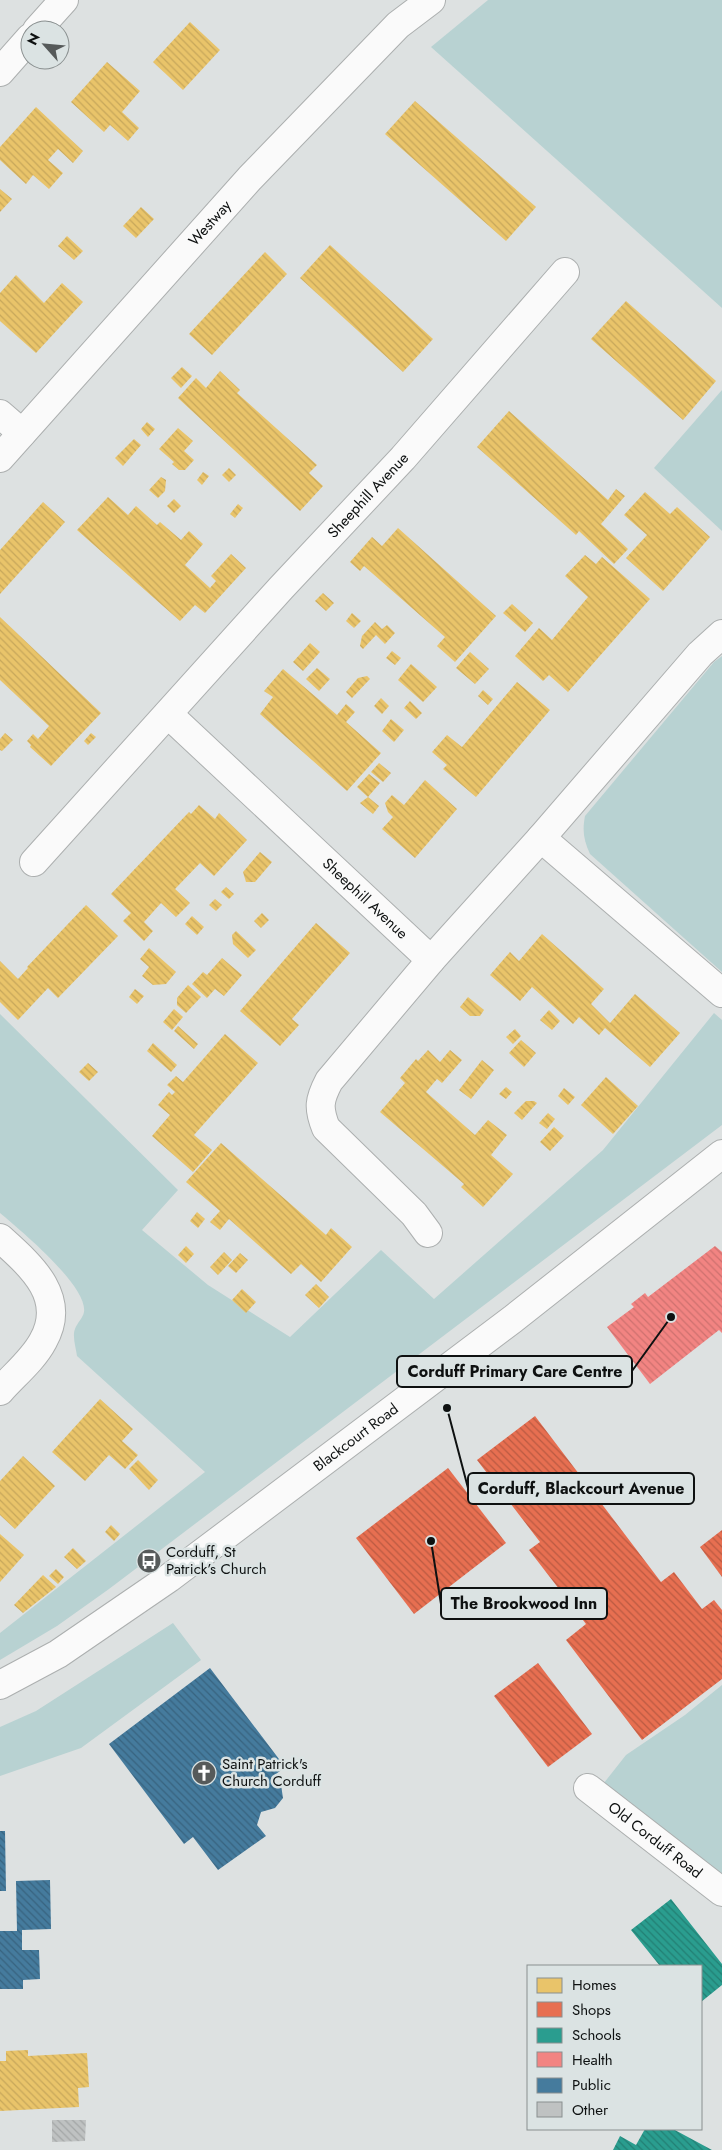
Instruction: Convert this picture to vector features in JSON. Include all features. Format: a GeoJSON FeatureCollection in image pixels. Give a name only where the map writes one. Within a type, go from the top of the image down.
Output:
{"type":"FeatureCollection","features":[{"type":"Feature","properties":{"kind":"street"},"geometry":{"type":"LineString","coordinates":[[46,20],[64,0]]}},
{"type":"Feature","properties":{"kind":"street","name":"Westway"},"geometry":{"type":"LineString","coordinates":[[0,458],[250,178],[398,25],[431,0]]}},
{"type":"Feature","properties":{"kind":"street"},"geometry":{"type":"LineString","coordinates":[[0,72],[20,49]]}},
{"type":"Feature","properties":{"kind":"street","name":"Sheephill Avenue"},"geometry":{"type":"LineString","coordinates":[[34,862],[281,588],[403,458],[565,272]]}},
{"type":"Feature","properties":{"kind":"street"},"geometry":{"type":"LineString","coordinates":[[0,414],[22,433]]}},
{"type":"Feature","properties":{"kind":"street"},"geometry":{"type":"LineString","coordinates":[[428,1233],[414,1214],[326,1128],[321,1116],[320,1104],[325,1088],[335,1072],[431,960],[541,838],[700,654],[722,634]]}},
{"type":"Feature","properties":{"kind":"street","name":"Sheephill Avenue"},"geometry":{"type":"LineString","coordinates":[[168,714],[431,960]]}},
{"type":"Feature","properties":{"kind":"street"},"geometry":{"type":"LineString","coordinates":[[541,838],[722,993]]}},
{"type":"Feature","properties":{"kind":"street","name":"Blackcourt Road"},"geometry":{"type":"LineString","coordinates":[[0,1685],[83,1638],[169,1578],[513,1319],[722,1154]]}},
{"type":"Feature","properties":{"kind":"street"},"geometry":{"type":"LineString","coordinates":[[0,1238],[28,1263],[45,1286],[50,1302],[47,1333],[38,1348],[0,1391]]}},
{"type":"Feature","properties":{"kind":"street","name":"Old Corduff Road"},"geometry":{"type":"LineString","coordinates":[[588,1788],[722,1892]]}},
{"type":"Feature","properties":{"kind":"shaded area"},"geometry":{"type":"Polygon","coordinates":[[[488,0],[722,0],[722,308],[431,47],[488,0]]]}},
{"type":"Feature","properties":{"kind":"shaded area"},"geometry":{"type":"Polygon","coordinates":[[[722,390],[722,531],[654,468],[722,390]]]}},
{"type":"Feature","properties":{"kind":"shaded area"},"geometry":{"type":"Polygon","coordinates":[[[722,656],[722,972],[590,854],[585,840],[584,826],[585,816],[714,662],[722,656]]]}},
{"type":"Feature","properties":{"kind":"shaded area"},"geometry":{"type":"Polygon","coordinates":[[[714,1013],[722,1020],[722,1125],[109,1589],[57,1626],[0,1660],[0,1633],[205,1472],[77,1356],[74,1332],[84,1312],[82,1301],[75,1288],[51,1259],[0,1213],[0,1014],[178,1190],[142,1230],[208,1285],[290,1337],[381,1250],[434,1299],[603,1150],[714,1013]]]}},
{"type":"Feature","properties":{"kind":"shaded area"},"geometry":{"type":"Polygon","coordinates":[[[173,1623],[201,1660],[81,1748],[0,1776],[0,1727],[36,1711],[173,1623]]]}},
{"type":"Feature","properties":{"kind":"shaded area"},"geometry":{"type":"Polygon","coordinates":[[[722,1685],[722,1888],[600,1788],[626,1755],[685,1715],[722,1685]]]}},
{"type":"Feature","properties":{"kind":"building: Homes"},"geometry":{"type":"Polygon","coordinates":[[[190,22],[220,50],[183,90],[153,62],[190,22]]]}},
{"type":"Feature","properties":{"kind":"building: Homes"},"geometry":{"type":"Polygon","coordinates":[[[107,62],[140,91],[122,112],[139,128],[128,141],[110,125],[104,132],[71,102],[107,62]]]}},
{"type":"Feature","properties":{"kind":"building: Homes"},"geometry":{"type":"Polygon","coordinates":[[[415,101],[536,207],[506,241],[385,134],[415,101]]]}},
{"type":"Feature","properties":{"kind":"building: Homes"},"geometry":{"type":"Polygon","coordinates":[[[36,107],[83,151],[73,163],[58,149],[48,160],[63,173],[49,189],[33,175],[26,184],[0,160],[0,147],[36,107]]]}},
{"type":"Feature","properties":{"kind":"building: Homes"},"geometry":{"type":"Polygon","coordinates":[[[0,189],[12,199],[0,212],[0,189]]]}},
{"type":"Feature","properties":{"kind":"building: Homes"},"geometry":{"type":"Polygon","coordinates":[[[141,207],[154,219],[136,238],[123,226],[141,207]]]}},
{"type":"Feature","properties":{"kind":"building: Homes"},"geometry":{"type":"Polygon","coordinates":[[[67,236],[83,251],[74,260],[58,246],[67,236]]]}},
{"type":"Feature","properties":{"kind":"building: Homes"},"geometry":{"type":"Polygon","coordinates":[[[330,245],[433,339],[403,372],[300,278],[330,245]]]}},
{"type":"Feature","properties":{"kind":"building: Homes"},"geometry":{"type":"Polygon","coordinates":[[[265,252],[287,274],[212,355],[189,334],[265,252]]]}},
{"type":"Feature","properties":{"kind":"building: Homes"},"geometry":{"type":"Polygon","coordinates":[[[16,275],[44,303],[62,283],[83,302],[36,353],[0,321],[0,293],[16,275]]]}},
{"type":"Feature","properties":{"kind":"building: Homes"},"geometry":{"type":"Polygon","coordinates":[[[626,301],[716,381],[683,420],[591,339],[626,301]]]}},
{"type":"Feature","properties":{"kind":"building: Homes"},"geometry":{"type":"Polygon","coordinates":[[[182,367],[192,376],[181,388],[171,378],[182,367]]]}},
{"type":"Feature","properties":{"kind":"building: Homes"},"geometry":{"type":"Polygon","coordinates":[[[220,371],[240,390],[237,393],[317,465],[309,473],[323,486],[300,511],[178,398],[196,378],[206,388],[220,371]]]}},
{"type":"Feature","properties":{"kind":"building: Homes"},"geometry":{"type":"Polygon","coordinates":[[[509,411],[608,500],[616,489],[625,496],[601,524],[628,549],[614,564],[579,531],[576,535],[477,447],[509,411]]]}},
{"type":"Feature","properties":{"kind":"building: Homes"},"geometry":{"type":"Polygon","coordinates":[[[147,422],[155,429],[148,437],[141,429],[147,422]]]}},
{"type":"Feature","properties":{"kind":"building: Homes"},"geometry":{"type":"Polygon","coordinates":[[[178,428],[193,441],[184,451],[194,460],[185,470],[179,470],[172,464],[174,462],[159,449],[178,428]]]}},
{"type":"Feature","properties":{"kind":"building: Homes"},"geometry":{"type":"Polygon","coordinates":[[[134,439],[141,445],[123,466],[115,458],[134,439]]]}},
{"type":"Feature","properties":{"kind":"building: Homes"},"geometry":{"type":"Polygon","coordinates":[[[229,468],[236,475],[229,482],[222,475],[229,468]]]}},
{"type":"Feature","properties":{"kind":"building: Homes"},"geometry":{"type":"Polygon","coordinates":[[[203,472],[209,476],[202,485],[197,480],[203,472]]]}},
{"type":"Feature","properties":{"kind":"building: Homes"},"geometry":{"type":"Polygon","coordinates":[[[161,477],[166,480],[165,491],[158,498],[149,490],[161,477]]]}},
{"type":"Feature","properties":{"kind":"building: Homes"},"geometry":{"type":"Polygon","coordinates":[[[645,492],[670,514],[677,507],[710,537],[663,591],[626,558],[647,535],[624,515],[645,492]]]}},
{"type":"Feature","properties":{"kind":"building: Homes"},"geometry":{"type":"Polygon","coordinates":[[[108,497],[128,515],[136,506],[157,525],[160,522],[181,540],[189,531],[203,544],[185,565],[210,588],[216,581],[211,576],[231,554],[246,568],[205,613],[195,605],[180,621],[77,530],[108,497]]]}},
{"type":"Feature","properties":{"kind":"building: Homes"},"geometry":{"type":"Polygon","coordinates":[[[174,499],[181,506],[174,513],[167,506],[174,499]]]}},
{"type":"Feature","properties":{"kind":"building: Homes"},"geometry":{"type":"Polygon","coordinates":[[[43,502],[65,522],[0,594],[0,550],[43,502]]]}},
{"type":"Feature","properties":{"kind":"building: Homes"},"geometry":{"type":"Polygon","coordinates":[[[238,504],[243,508],[235,518],[230,514],[238,504]]]}},
{"type":"Feature","properties":{"kind":"building: Homes"},"geometry":{"type":"Polygon","coordinates":[[[398,528],[496,616],[455,662],[437,646],[445,637],[364,566],[360,571],[350,562],[372,537],[382,546],[398,528]]]}},
{"type":"Feature","properties":{"kind":"building: Homes"},"geometry":{"type":"Polygon","coordinates":[[[585,555],[596,564],[602,557],[650,599],[568,692],[549,675],[543,681],[515,656],[539,628],[552,640],[588,597],[565,576],[585,555]]]}},
{"type":"Feature","properties":{"kind":"building: Homes"},"geometry":{"type":"Polygon","coordinates":[[[323,593],[334,603],[326,611],[315,601],[323,593]]]}},
{"type":"Feature","properties":{"kind":"building: Homes"},"geometry":{"type":"Polygon","coordinates":[[[512,604],[533,623],[525,632],[503,613],[512,604]]]}},
{"type":"Feature","properties":{"kind":"building: Homes"},"geometry":{"type":"Polygon","coordinates":[[[352,613],[361,621],[354,628],[346,621],[352,613]]]}},
{"type":"Feature","properties":{"kind":"building: Homes"},"geometry":{"type":"Polygon","coordinates":[[[0,617],[101,713],[51,766],[30,747],[31,745],[27,741],[33,734],[38,739],[49,726],[0,680],[0,617]]]}},
{"type":"Feature","properties":{"kind":"building: Homes"},"geometry":{"type":"Polygon","coordinates":[[[375,622],[382,629],[387,625],[395,633],[385,644],[376,635],[363,649],[360,646],[362,636],[375,622]]]}},
{"type":"Feature","properties":{"kind":"building: Homes"},"geometry":{"type":"Polygon","coordinates":[[[310,643],[320,652],[303,671],[293,662],[310,643]]]}},
{"type":"Feature","properties":{"kind":"building: Homes"},"geometry":{"type":"Polygon","coordinates":[[[392,651],[401,658],[395,665],[386,658],[392,651]]]}},
{"type":"Feature","properties":{"kind":"building: Homes"},"geometry":{"type":"Polygon","coordinates":[[[470,652],[489,669],[475,684],[456,668],[470,652]]]}},
{"type":"Feature","properties":{"kind":"building: Homes"},"geometry":{"type":"Polygon","coordinates":[[[411,664],[437,687],[423,702],[398,680],[411,664]]]}},
{"type":"Feature","properties":{"kind":"building: Homes"},"geometry":{"type":"Polygon","coordinates":[[[317,668],[330,679],[319,691],[306,679],[317,668]]]}},
{"type":"Feature","properties":{"kind":"building: Homes"},"geometry":{"type":"Polygon","coordinates":[[[283,669],[337,715],[346,704],[355,712],[346,722],[381,753],[347,791],[260,714],[273,697],[264,691],[283,669]]]}},
{"type":"Feature","properties":{"kind":"building: Homes"},"geometry":{"type":"Polygon","coordinates":[[[367,676],[370,679],[352,698],[346,692],[358,678],[367,676]]]}},
{"type":"Feature","properties":{"kind":"building: Homes"},"geometry":{"type":"Polygon","coordinates":[[[517,682],[550,710],[476,797],[443,769],[447,765],[432,752],[447,735],[462,747],[517,682]]]}},
{"type":"Feature","properties":{"kind":"building: Homes"},"geometry":{"type":"Polygon","coordinates":[[[483,690],[493,699],[488,705],[478,696],[483,690]]]}},
{"type":"Feature","properties":{"kind":"building: Homes"},"geometry":{"type":"Polygon","coordinates":[[[381,698],[389,706],[382,714],[374,706],[381,698]]]}},
{"type":"Feature","properties":{"kind":"building: Homes"},"geometry":{"type":"Polygon","coordinates":[[[410,701],[422,713],[416,719],[404,708],[410,701]]]}},
{"type":"Feature","properties":{"kind":"building: Homes"},"geometry":{"type":"Polygon","coordinates":[[[391,719],[404,730],[394,742],[382,731],[391,719]]]}},
{"type":"Feature","properties":{"kind":"building: Homes"},"geometry":{"type":"Polygon","coordinates":[[[5,733],[13,740],[2,751],[0,750],[0,739],[5,733]]]}},
{"type":"Feature","properties":{"kind":"building: Homes"},"geometry":{"type":"Polygon","coordinates":[[[91,733],[96,737],[88,745],[84,741],[91,733]]]}},
{"type":"Feature","properties":{"kind":"building: Homes"},"geometry":{"type":"Polygon","coordinates":[[[379,763],[391,773],[383,782],[371,772],[379,763]]]}},
{"type":"Feature","properties":{"kind":"building: Homes"},"geometry":{"type":"Polygon","coordinates":[[[369,774],[380,783],[368,797],[357,787],[369,774]]]}},
{"type":"Feature","properties":{"kind":"building: Homes"},"geometry":{"type":"Polygon","coordinates":[[[425,780],[457,809],[415,858],[382,829],[393,817],[388,812],[385,803],[392,795],[404,805],[425,780]]]}},
{"type":"Feature","properties":{"kind":"building: Homes"},"geometry":{"type":"Polygon","coordinates":[[[368,797],[379,806],[373,814],[360,803],[368,797]]]}},
{"type":"Feature","properties":{"kind":"building: Homes"},"geometry":{"type":"Polygon","coordinates":[[[199,805],[215,819],[219,813],[247,840],[214,876],[200,863],[175,889],[190,903],[176,917],[161,903],[144,922],[153,931],[144,941],[123,921],[131,913],[111,894],[189,812],[191,814],[199,805]]]}},
{"type":"Feature","properties":{"kind":"building: Homes"},"geometry":{"type":"Polygon","coordinates":[[[260,852],[272,862],[255,882],[246,882],[243,872],[260,852]]]}},
{"type":"Feature","properties":{"kind":"building: Homes"},"geometry":{"type":"Polygon","coordinates":[[[226,887],[234,894],[229,899],[221,892],[226,887]]]}},
{"type":"Feature","properties":{"kind":"building: Homes"},"geometry":{"type":"Polygon","coordinates":[[[215,899],[222,905],[216,911],[209,905],[215,899]]]}},
{"type":"Feature","properties":{"kind":"building: Homes"},"geometry":{"type":"Polygon","coordinates":[[[86,905],[118,936],[58,998],[48,988],[18,1020],[0,1002],[0,961],[18,979],[86,905]]]}},
{"type":"Feature","properties":{"kind":"building: Homes"},"geometry":{"type":"Polygon","coordinates":[[[262,913],[269,920],[261,928],[254,921],[262,913]]]}},
{"type":"Feature","properties":{"kind":"building: Homes"},"geometry":{"type":"Polygon","coordinates":[[[192,916],[204,927],[197,935],[185,924],[192,916]]]}},
{"type":"Feature","properties":{"kind":"building: Homes"},"geometry":{"type":"Polygon","coordinates":[[[316,923],[350,953],[292,1019],[299,1025],[280,1046],[240,1011],[316,923]]]}},
{"type":"Feature","properties":{"kind":"building: Homes"},"geometry":{"type":"Polygon","coordinates":[[[236,931],[256,950],[248,958],[233,944],[232,935],[236,931]]]}},
{"type":"Feature","properties":{"kind":"building: Homes"},"geometry":{"type":"Polygon","coordinates":[[[542,934],[604,989],[591,1004],[610,1023],[635,994],[680,1033],[650,1067],[605,1028],[599,1035],[579,1017],[573,1024],[532,987],[520,1001],[490,975],[510,952],[519,961],[542,934]]]}},
{"type":"Feature","properties":{"kind":"building: Homes"},"geometry":{"type":"Polygon","coordinates":[[[149,948],[176,972],[166,984],[153,985],[142,976],[149,967],[140,959],[149,948]]]}},
{"type":"Feature","properties":{"kind":"building: Homes"},"geometry":{"type":"Polygon","coordinates":[[[222,958],[242,975],[224,996],[215,989],[207,998],[192,984],[203,972],[207,975],[222,958]]]}},
{"type":"Feature","properties":{"kind":"building: Homes"},"geometry":{"type":"Polygon","coordinates":[[[188,985],[201,997],[186,1013],[177,1005],[177,998],[188,985]]]}},
{"type":"Feature","properties":{"kind":"building: Homes"},"geometry":{"type":"Polygon","coordinates":[[[135,989],[144,996],[137,1004],[129,997],[135,989]]]}},
{"type":"Feature","properties":{"kind":"building: Homes"},"geometry":{"type":"Polygon","coordinates":[[[468,997],[484,1010],[480,1016],[470,1016],[460,1007],[468,997]]]}},
{"type":"Feature","properties":{"kind":"building: Homes"},"geometry":{"type":"Polygon","coordinates":[[[174,1009],[183,1017],[172,1030],[163,1022],[174,1009]]]}},
{"type":"Feature","properties":{"kind":"building: Homes"},"geometry":{"type":"Polygon","coordinates":[[[549,1010],[560,1021],[552,1030],[540,1020],[549,1010]]]}},
{"type":"Feature","properties":{"kind":"building: Homes"},"geometry":{"type":"Polygon","coordinates":[[[178,1026],[198,1044],[194,1049],[174,1031],[178,1026]]]}},
{"type":"Feature","properties":{"kind":"building: Homes"},"geometry":{"type":"Polygon","coordinates":[[[515,1029],[521,1036],[513,1044],[506,1037],[515,1029]]]}},
{"type":"Feature","properties":{"kind":"building: Homes"},"geometry":{"type":"Polygon","coordinates":[[[225,1034],[258,1063],[194,1135],[212,1150],[193,1172],[152,1136],[170,1115],[158,1105],[169,1092],[172,1095],[175,1092],[167,1085],[176,1076],[183,1082],[225,1034]]]}},
{"type":"Feature","properties":{"kind":"building: Homes"},"geometry":{"type":"Polygon","coordinates":[[[521,1040],[536,1053],[524,1067],[509,1053],[521,1040]]]}},
{"type":"Feature","properties":{"kind":"building: Homes"},"geometry":{"type":"Polygon","coordinates":[[[153,1043],[177,1065],[171,1072],[147,1051],[153,1043]]]}},
{"type":"Feature","properties":{"kind":"building: Homes"},"geometry":{"type":"Polygon","coordinates":[[[428,1050],[440,1062],[450,1050],[462,1060],[442,1083],[437,1079],[426,1092],[475,1135],[488,1120],[507,1135],[491,1155],[513,1174],[483,1207],[461,1187],[464,1184],[380,1112],[405,1083],[400,1078],[416,1059],[418,1061],[428,1050]]]}},
{"type":"Feature","properties":{"kind":"building: Homes"},"geometry":{"type":"Polygon","coordinates":[[[482,1060],[494,1070],[471,1099],[459,1090],[482,1060]]]}},
{"type":"Feature","properties":{"kind":"building: Homes"},"geometry":{"type":"Polygon","coordinates":[[[88,1063],[98,1072],[89,1081],[79,1072],[88,1063]]]}},
{"type":"Feature","properties":{"kind":"building: Homes"},"geometry":{"type":"Polygon","coordinates":[[[606,1077],[638,1106],[613,1134],[581,1105],[606,1077]]]}},
{"type":"Feature","properties":{"kind":"building: Homes"},"geometry":{"type":"Polygon","coordinates":[[[506,1087],[512,1092],[506,1099],[499,1094],[506,1087]]]}},
{"type":"Feature","properties":{"kind":"building: Homes"},"geometry":{"type":"Polygon","coordinates":[[[564,1088],[575,1097],[568,1105],[558,1096],[564,1088]]]}},
{"type":"Feature","properties":{"kind":"building: Homes"},"geometry":{"type":"Polygon","coordinates":[[[526,1101],[537,1103],[522,1120],[514,1113],[526,1101]]]}},
{"type":"Feature","properties":{"kind":"building: Homes"},"geometry":{"type":"Polygon","coordinates":[[[548,1113],[555,1119],[547,1129],[539,1123],[548,1113]]]}},
{"type":"Feature","properties":{"kind":"building: Homes"},"geometry":{"type":"Polygon","coordinates":[[[554,1127],[564,1136],[550,1151],[540,1142],[554,1127]]]}},
{"type":"Feature","properties":{"kind":"building: Homes"},"geometry":{"type":"Polygon","coordinates":[[[221,1143],[326,1235],[331,1228],[352,1247],[321,1282],[301,1264],[291,1274],[229,1219],[220,1230],[210,1222],[220,1211],[186,1182],[221,1143]]]}},
{"type":"Feature","properties":{"kind":"building: Homes"},"geometry":{"type":"Polygon","coordinates":[[[197,1212],[205,1219],[198,1228],[190,1221],[197,1212]]]}},
{"type":"Feature","properties":{"kind":"building: Homes"},"geometry":{"type":"Polygon","coordinates":[[[186,1246],[194,1254],[186,1263],[178,1255],[186,1246]]]}},
{"type":"Feature","properties":{"kind":"building: Homes"},"geometry":{"type":"Polygon","coordinates":[[[224,1252],[232,1260],[218,1275],[210,1267],[224,1252]]]}},
{"type":"Feature","properties":{"kind":"building: Homes"},"geometry":{"type":"Polygon","coordinates":[[[240,1253],[248,1260],[236,1273],[228,1266],[240,1253]]]}},
{"type":"Feature","properties":{"kind":"building: Homes"},"geometry":{"type":"Polygon","coordinates":[[[316,1284],[329,1297],[319,1308],[305,1295],[316,1284]]]}},
{"type":"Feature","properties":{"kind":"building: Homes"},"geometry":{"type":"Polygon","coordinates":[[[242,1289],[256,1302],[246,1313],[232,1300],[242,1289]]]}},
{"type":"Feature","properties":{"kind":"building: Homes"},"geometry":{"type":"Polygon","coordinates":[[[100,1399],[133,1429],[122,1441],[138,1455],[125,1469],[109,1455],[85,1481],[52,1452],[100,1399]]]}},
{"type":"Feature","properties":{"kind":"building: Homes"},"geometry":{"type":"Polygon","coordinates":[[[23,1456],[55,1486],[15,1529],[0,1515],[0,1481],[23,1456]]]}},
{"type":"Feature","properties":{"kind":"building: Homes"},"geometry":{"type":"Polygon","coordinates":[[[138,1460],[158,1480],[149,1490],[129,1469],[138,1460]]]}},
{"type":"Feature","properties":{"kind":"building: Homes"},"geometry":{"type":"Polygon","coordinates":[[[111,1525],[120,1534],[114,1541],[105,1532],[111,1525]]]}},
{"type":"Feature","properties":{"kind":"building: Homes"},"geometry":{"type":"Polygon","coordinates":[[[0,1534],[24,1555],[0,1582],[0,1534]]]}},
{"type":"Feature","properties":{"kind":"building: Homes"},"geometry":{"type":"Polygon","coordinates":[[[73,1548],[86,1561],[77,1569],[64,1557],[73,1548]]]}},
{"type":"Feature","properties":{"kind":"building: Homes"},"geometry":{"type":"Polygon","coordinates":[[[56,1569],[64,1577],[58,1584],[49,1576],[56,1569]]]}},
{"type":"Feature","properties":{"kind":"building: Homes"},"geometry":{"type":"Polygon","coordinates":[[[43,1575],[56,1587],[23,1613],[14,1605],[43,1575]]]}},
{"type":"Feature","properties":{"kind":"building: Homes"},"geometry":{"type":"Polygon","coordinates":[[[28,2050],[28,2056],[87,2053],[89,2087],[78,2088],[79,2107],[0,2111],[0,2061],[6,2061],[6,2051],[28,2050]]]}},
{"type":"Feature","properties":{"kind":"building: Shops"},"geometry":{"type":"Polygon","coordinates":[[[535,1416],[661,1582],[674,1572],[702,1609],[714,1600],[722,1610],[722,1679],[642,1740],[566,1640],[586,1624],[529,1550],[540,1542],[477,1460],[535,1416]]]}},
{"type":"Feature","properties":{"kind":"building: Shops"},"geometry":{"type":"Polygon","coordinates":[[[448,1468],[506,1543],[414,1614],[356,1538],[448,1468]]]}},
{"type":"Feature","properties":{"kind":"building: Shops"},"geometry":{"type":"Polygon","coordinates":[[[722,1530],[722,1577],[700,1547],[722,1530]]]}},
{"type":"Feature","properties":{"kind":"building: Shops"},"geometry":{"type":"Polygon","coordinates":[[[538,1663],[592,1734],[548,1767],[494,1696],[538,1663]]]}},
{"type":"Feature","properties":{"kind":"building: Schools"},"geometry":{"type":"Polygon","coordinates":[[[671,1899],[722,1964],[722,1985],[702,2001],[702,1965],[659,1965],[631,1930],[671,1899]]]}},
{"type":"Feature","properties":{"kind":"building: Schools"},"geometry":{"type":"Polygon","coordinates":[[[644,2130],[675,2130],[712,2150],[613,2150],[620,2136],[636,2145],[644,2130]]]}},
{"type":"Feature","properties":{"kind":"building: Health"},"geometry":{"type":"Polygon","coordinates":[[[715,1246],[722,1252],[722,1333],[719,1330],[650,1384],[607,1327],[634,1307],[631,1304],[645,1293],[648,1297],[715,1246]]]}},
{"type":"Feature","properties":{"kind":"building: Public","name":"Saint Patrick's Church Corduff"},"geometry":{"type":"Polygon","coordinates":[[[210,1668],[285,1767],[271,1778],[281,1785],[283,1798],[275,1808],[261,1812],[257,1825],[266,1836],[218,1870],[193,1837],[184,1844],[109,1744],[210,1668]]]}},
{"type":"Feature","properties":{"kind":"building: Public"},"geometry":{"type":"Polygon","coordinates":[[[0,1831],[5,1831],[6,1891],[0,1891],[0,1831]]]}},
{"type":"Feature","properties":{"kind":"building: Public"},"geometry":{"type":"Polygon","coordinates":[[[50,1880],[51,1929],[22,1930],[22,1950],[39,1950],[40,1979],[23,1980],[23,1989],[0,1989],[0,1931],[17,1931],[16,1881],[50,1880]]]}},
{"type":"Feature","properties":{"kind":"building: Other"},"geometry":{"type":"Polygon","coordinates":[[[52,2120],[86,2120],[85,2141],[52,2142],[52,2120]]]}},
{"type":"Feature","properties":{"kind":"place","name":"Corduff Primary Care Centre"},"geometry":{"type":"Point","coordinates":[671,1317]}},
{"type":"Feature","properties":{"kind":"place","name":"Corduff, Blackcourt Avenue"},"geometry":{"type":"Point","coordinates":[447,1408]}},
{"type":"Feature","properties":{"kind":"place","name":"The Brookwood Inn"},"geometry":{"type":"Point","coordinates":[431,1541]}},
{"type":"Feature","properties":{"kind":"place","name":"Corduff, St Patrick’s Church"},"geometry":{"type":"Point","coordinates":[149,1561]}},
{"type":"Feature","properties":{"kind":"place","name":"Saint Patrick's Church Corduff"},"geometry":{"type":"Point","coordinates":[204,1773]}}]}
